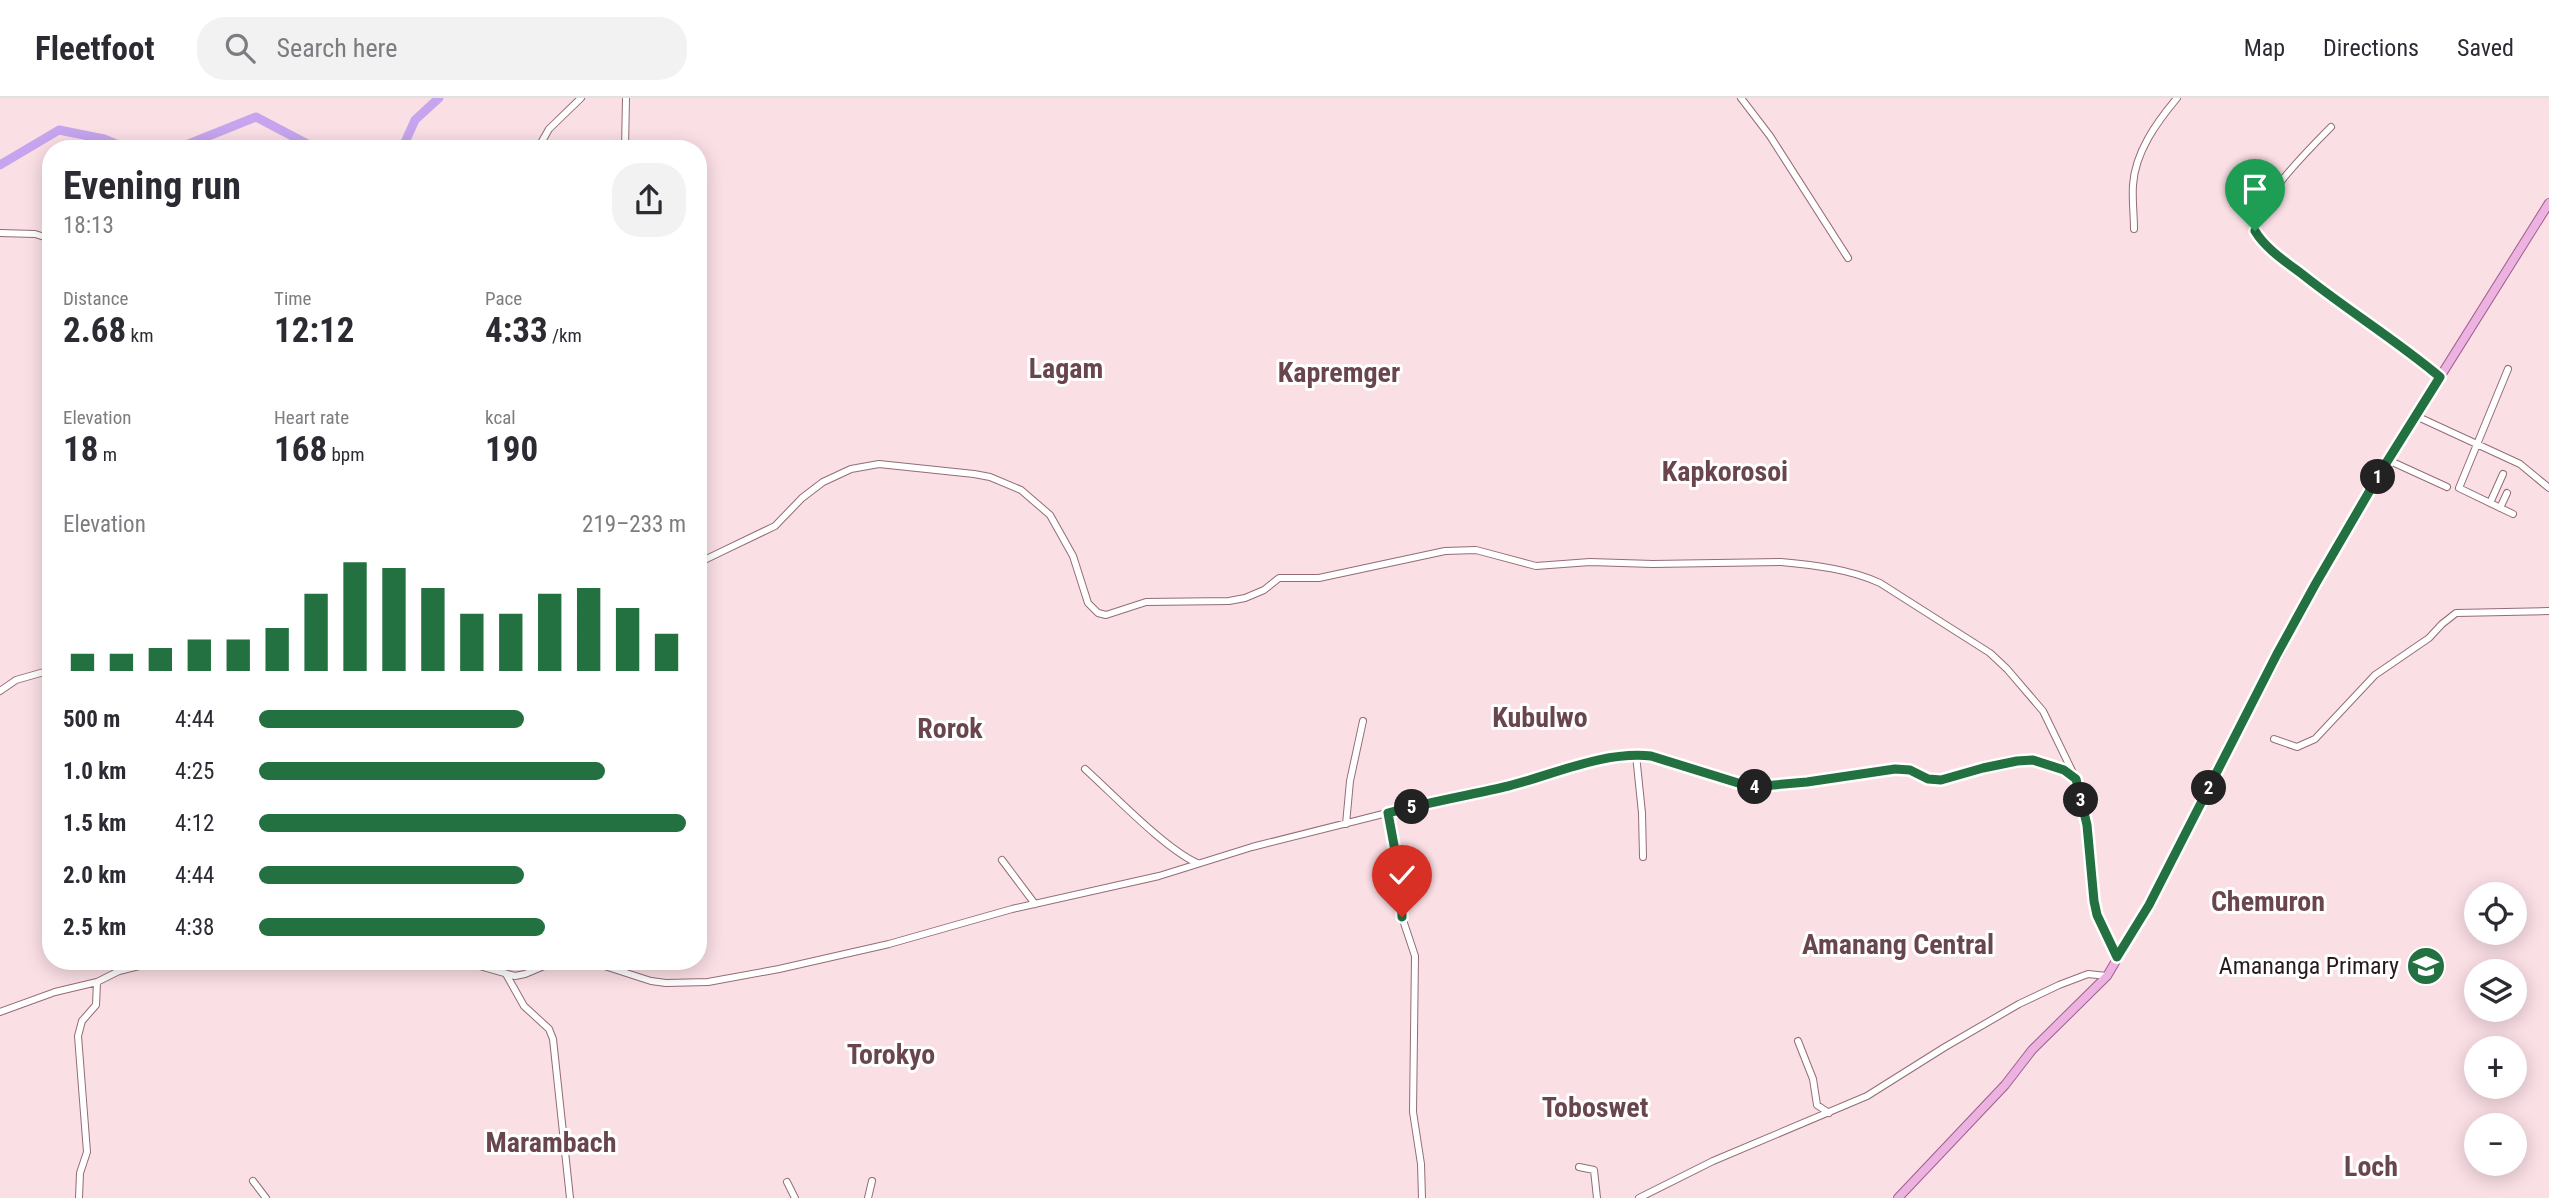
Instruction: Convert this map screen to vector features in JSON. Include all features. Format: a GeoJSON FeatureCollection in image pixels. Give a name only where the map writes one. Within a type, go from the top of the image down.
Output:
{"type":"FeatureCollection","features":[{"type":"Feature","properties":{"kind":"main road"},"geometry":{"type":"LineString","coordinates":[[1898,1198],[2006,1085],[2032,1050],[2107,976],[2149,905],[2277,654],[2388,460],[2549,203]]}},
{"type":"Feature","properties":{"kind":"street"},"geometry":{"type":"LineString","coordinates":[[543,140],[549,129],[581,98]]}},
{"type":"Feature","properties":{"kind":"street"},"geometry":{"type":"LineString","coordinates":[[625,140],[626,98]]}},
{"type":"Feature","properties":{"kind":"street"},"geometry":{"type":"LineString","coordinates":[[1741,98],[1770,136],[1848,258]]}},
{"type":"Feature","properties":{"kind":"street"},"geometry":{"type":"LineString","coordinates":[[2134,229],[2133,186],[2136,166],[2153,129],[2177,98]]}},
{"type":"Feature","properties":{"kind":"street"},"geometry":{"type":"LineString","coordinates":[[2331,127],[2289,172],[2255,220],[2255,231],[2292,267],[2440,377]]}},
{"type":"Feature","properties":{"kind":"street"},"geometry":{"type":"LineString","coordinates":[[0,233],[42,236]]}},
{"type":"Feature","properties":{"kind":"street"},"geometry":{"type":"LineString","coordinates":[[2508,369],[2459,488],[2513,514]]}},
{"type":"Feature","properties":{"kind":"street"},"geometry":{"type":"LineString","coordinates":[[2416,416],[2520,464],[2549,488]]}},
{"type":"Feature","properties":{"kind":"street"},"geometry":{"type":"LineString","coordinates":[[2388,460],[2447,487]]}},
{"type":"Feature","properties":{"kind":"street"},"geometry":{"type":"LineString","coordinates":[[707,559],[775,526],[802,498],[823,482],[851,469],[879,464],[982,476],[1021,490],[1050,515],[1073,556],[1088,603],[1092,610],[1106,615],[1146,603],[1229,601],[1245,598],[1264,590],[1279,578],[1319,578],[1444,551],[1476,550],[1536,566],[1590,562],[1781,562],[1860,575],[1880,583],[1990,653],[2043,711],[2076,779],[2087,825],[2097,915],[2117,957]]}},
{"type":"Feature","properties":{"kind":"street"},"geometry":{"type":"LineString","coordinates":[[2490,503],[2503,474]]}},
{"type":"Feature","properties":{"kind":"street"},"geometry":{"type":"LineString","coordinates":[[2500,508],[2507,493]]}},
{"type":"Feature","properties":{"kind":"street"},"geometry":{"type":"LineString","coordinates":[[2274,739],[2297,747],[2315,739],[2375,675],[2429,638],[2456,613],[2549,611]]}},
{"type":"Feature","properties":{"kind":"street"},"geometry":{"type":"LineString","coordinates":[[0,691],[16,680],[42,673]]}},
{"type":"Feature","properties":{"kind":"street"},"geometry":{"type":"LineString","coordinates":[[1346,824],[1350,781],[1363,721]]}},
{"type":"Feature","properties":{"kind":"street"},"geometry":{"type":"LineString","coordinates":[[617,970],[666,983],[708,982],[779,969],[889,944],[1035,904],[1159,876],[1251,846],[1506,787],[1572,767],[1636,755],[1668,760],[1751,787],[1895,769],[1910,770],[1928,779],[1941,780],[2017,761],[2033,760],[2064,770],[2076,779]]}},
{"type":"Feature","properties":{"kind":"street"},"geometry":{"type":"LineString","coordinates":[[1636,755],[1643,857]]}},
{"type":"Feature","properties":{"kind":"street"},"geometry":{"type":"LineString","coordinates":[[1085,769],[1158,835],[1197,863]]}},
{"type":"Feature","properties":{"kind":"street"},"geometry":{"type":"LineString","coordinates":[[1388,813],[1401,883],[1400,908],[1415,956],[1413,1112],[1421,1164],[1422,1198]]}},
{"type":"Feature","properties":{"kind":"street"},"geometry":{"type":"LineString","coordinates":[[1002,860],[1035,904]]}},
{"type":"Feature","properties":{"kind":"street"},"geometry":{"type":"LineString","coordinates":[[0,1012],[55,992],[97,982],[123,970]]}},
{"type":"Feature","properties":{"kind":"street"},"geometry":{"type":"LineString","coordinates":[[492,970],[506,974],[525,974],[535,970]]}},
{"type":"Feature","properties":{"kind":"street"},"geometry":{"type":"LineString","coordinates":[[506,974],[524,1006],[549,1029],[553,1038],[570,1198]]}},
{"type":"Feature","properties":{"kind":"street"},"geometry":{"type":"LineString","coordinates":[[1639,1198],[1713,1161],[1867,1096],[2019,1004],[2088,974],[2107,976]]}},
{"type":"Feature","properties":{"kind":"street"},"geometry":{"type":"LineString","coordinates":[[79,1198],[80,1173],[87,1152],[78,1036],[82,1021],[96,1005],[97,982]]}},
{"type":"Feature","properties":{"kind":"street"},"geometry":{"type":"LineString","coordinates":[[1798,1041],[1813,1079],[1817,1105],[1829,1114]]}},
{"type":"Feature","properties":{"kind":"street"},"geometry":{"type":"LineString","coordinates":[[1579,1167],[1594,1170],[1597,1198]]}},
{"type":"Feature","properties":{"kind":"street"},"geometry":{"type":"LineString","coordinates":[[253,1181],[266,1198]]}},
{"type":"Feature","properties":{"kind":"street"},"geometry":{"type":"LineString","coordinates":[[868,1198],[872,1181]]}},
{"type":"Feature","properties":{"kind":"street"},"geometry":{"type":"LineString","coordinates":[[787,1182],[794,1198]]}},
{"type":"Feature","properties":{"kind":"waterway"},"geometry":{"type":"LineString","coordinates":[[406,140],[415,120],[439,98]]}},
{"type":"Feature","properties":{"kind":"waterway"},"geometry":{"type":"LineString","coordinates":[[198,140],[256,117],[300,140]]}},
{"type":"Feature","properties":{"kind":"waterway"},"geometry":{"type":"LineString","coordinates":[[42,140],[59,130],[106,140]]}},
{"type":"Feature","properties":{"kind":"waterway"},"geometry":{"type":"LineString","coordinates":[[0,165],[42,140]]}},
{"type":"Feature","properties":{"kind":"place","name":"Amananga Primary"},"geometry":{"type":"Point","coordinates":[2426,966]}},
{"type":"Feature","properties":{"kind":"district","name":"Lagam"},"geometry":{"type":"Point","coordinates":[1066,368]}},
{"type":"Feature","properties":{"kind":"district","name":"Kapremger"},"geometry":{"type":"Point","coordinates":[1339,372]}},
{"type":"Feature","properties":{"kind":"district","name":"Kapkorosoi"},"geometry":{"type":"Point","coordinates":[1725,471]}},
{"type":"Feature","properties":{"kind":"district","name":"Kubulwo"},"geometry":{"type":"Point","coordinates":[1540,717]}},
{"type":"Feature","properties":{"kind":"district","name":"Rorok"},"geometry":{"type":"Point","coordinates":[950,728]}},
{"type":"Feature","properties":{"kind":"district","name":"Chemuron"},"geometry":{"type":"Point","coordinates":[2268,901]}},
{"type":"Feature","properties":{"kind":"district","name":"Amanang Central"},"geometry":{"type":"Point","coordinates":[1898,944]}},
{"type":"Feature","properties":{"kind":"district","name":"Torokyo"},"geometry":{"type":"Point","coordinates":[891,1054]}},
{"type":"Feature","properties":{"kind":"district","name":"Toboswet"},"geometry":{"type":"Point","coordinates":[1595,1107]}},
{"type":"Feature","properties":{"kind":"district","name":"Marambach"},"geometry":{"type":"Point","coordinates":[551,1142]}},
{"type":"Feature","properties":{"kind":"district","name":"Loch"},"geometry":{"type":"Point","coordinates":[2371,1166]}},
{"type":"Feature","properties":{"kind":"route"},"geometry":{"type":"LineString","coordinates":[[1402,917],[1401,883],[1388,813],[1506,787],[1572,767],[1636,755],[1651,756],[1735,783],[1766,787],[1895,769],[1915,771],[1928,779],[1941,780],[1983,768],[2033,760],[2064,770],[2076,779],[2087,825],[2097,915],[2117,957],[2149,905],[2316,583],[2440,377],[2292,267],[2255,231]]}}]}
